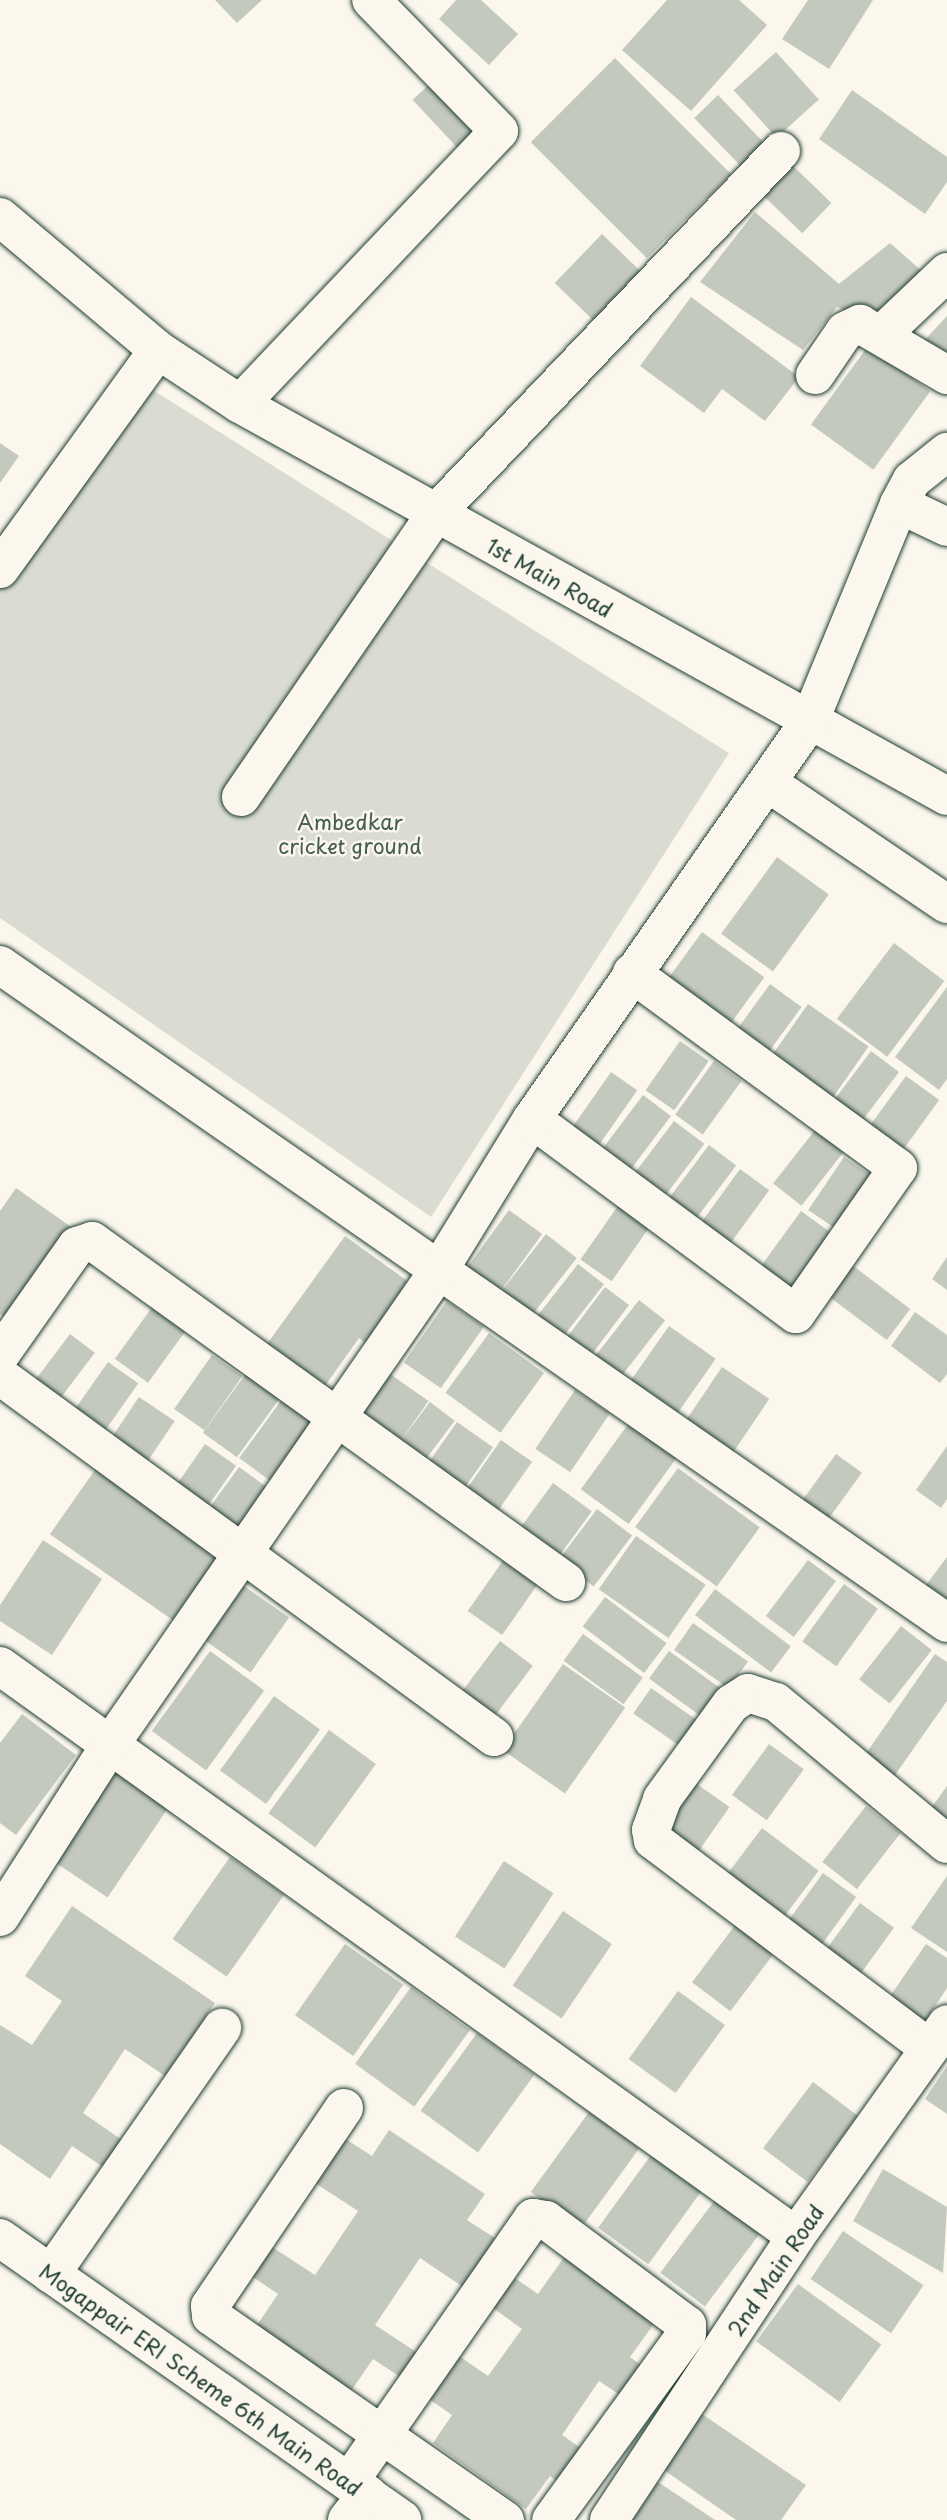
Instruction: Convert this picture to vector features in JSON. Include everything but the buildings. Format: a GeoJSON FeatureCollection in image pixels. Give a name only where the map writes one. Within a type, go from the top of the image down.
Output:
{"type":"FeatureCollection","features":[{"type":"Feature","properties":{"kind":"street"},"geometry":{"type":"LineString","coordinates":[[240,404],[499,131],[371,0]]}},
{"type":"Feature","properties":{"kind":"street"},"geometry":{"type":"LineString","coordinates":[[241,797],[436,513],[781,151]]}},
{"type":"Feature","properties":{"kind":"street","name":"1st Main Road"},"geometry":{"type":"LineString","coordinates":[[0,217],[158,350],[240,404],[947,796]]}},
{"type":"Feature","properties":{"kind":"street"},"geometry":{"type":"LineString","coordinates":[[883,334],[947,272]]}},
{"type":"Feature","properties":{"kind":"street"},"geometry":{"type":"LineString","coordinates":[[815,375],[851,325],[869,326],[947,375]]}},
{"type":"Feature","properties":{"kind":"street"},"geometry":{"type":"LineString","coordinates":[[1,565],[158,350]]}},
{"type":"Feature","properties":{"kind":"street"},"geometry":{"type":"LineString","coordinates":[[0,1917],[110,1745],[245,1556],[439,1270],[532,1119],[810,719],[899,504],[912,480],[947,452]]}},
{"type":"Feature","properties":{"kind":"street"},"geometry":{"type":"LineString","coordinates":[[899,504],[947,527]]}},
{"type":"Feature","properties":{"kind":"street"},"geometry":{"type":"LineString","coordinates":[[768,783],[947,904]]}},
{"type":"Feature","properties":{"kind":"street"},"geometry":{"type":"LineString","coordinates":[[0,965],[947,1623]]}},
{"type":"Feature","properties":{"kind":"street"},"geometry":{"type":"LineString","coordinates":[[532,1119],[796,1314],[898,1168],[632,973]]}},
{"type":"Feature","properties":{"kind":"street"},"geometry":{"type":"LineString","coordinates":[[0,1355],[77,1246],[92,1241],[566,1582]]}},
{"type":"Feature","properties":{"kind":"street"},"geometry":{"type":"LineString","coordinates":[[0,1376],[494,1737]]}},
{"type":"Feature","properties":{"kind":"street"},"geometry":{"type":"LineString","coordinates":[[0,1666],[796,2236]]}},
{"type":"Feature","properties":{"kind":"street"},"geometry":{"type":"LineString","coordinates":[[938,2036],[653,1840],[651,1830],[662,1798],[731,1704],[748,1693],[776,1702],[947,1844]]}},
{"type":"Feature","properties":{"kind":"street"},"geometry":{"type":"LineString","coordinates":[[51,2274],[222,2028]]}},
{"type":"Feature","properties":{"kind":"street","name":"2nd Main Road"},"geometry":{"type":"LineString","coordinates":[[609,2520],[796,2236],[938,2036]]}},
{"type":"Feature","properties":{"kind":"street"},"geometry":{"type":"LineString","coordinates":[[344,2108],[210,2306],[221,2324],[505,2520]]}},
{"type":"Feature","properties":{"kind":"street"},"geometry":{"type":"LineString","coordinates":[[354,2499],[382,2434],[533,2218],[546,2220],[687,2325],[687,2333],[551,2520]]}},
{"type":"Feature","properties":{"kind":"street","name":"Mogappair ERI Scheme 6th Main Road"},"geometry":{"type":"LineString","coordinates":[[0,2238],[354,2499],[402,2520]]}},
{"type":"Feature","properties":{"kind":"green space","name":"Ambedkar cricket ground"},"geometry":{"type":"Polygon","coordinates":[[[137,380],[729,753],[431,1217],[0,918],[0,572],[137,380]]]}}]}
